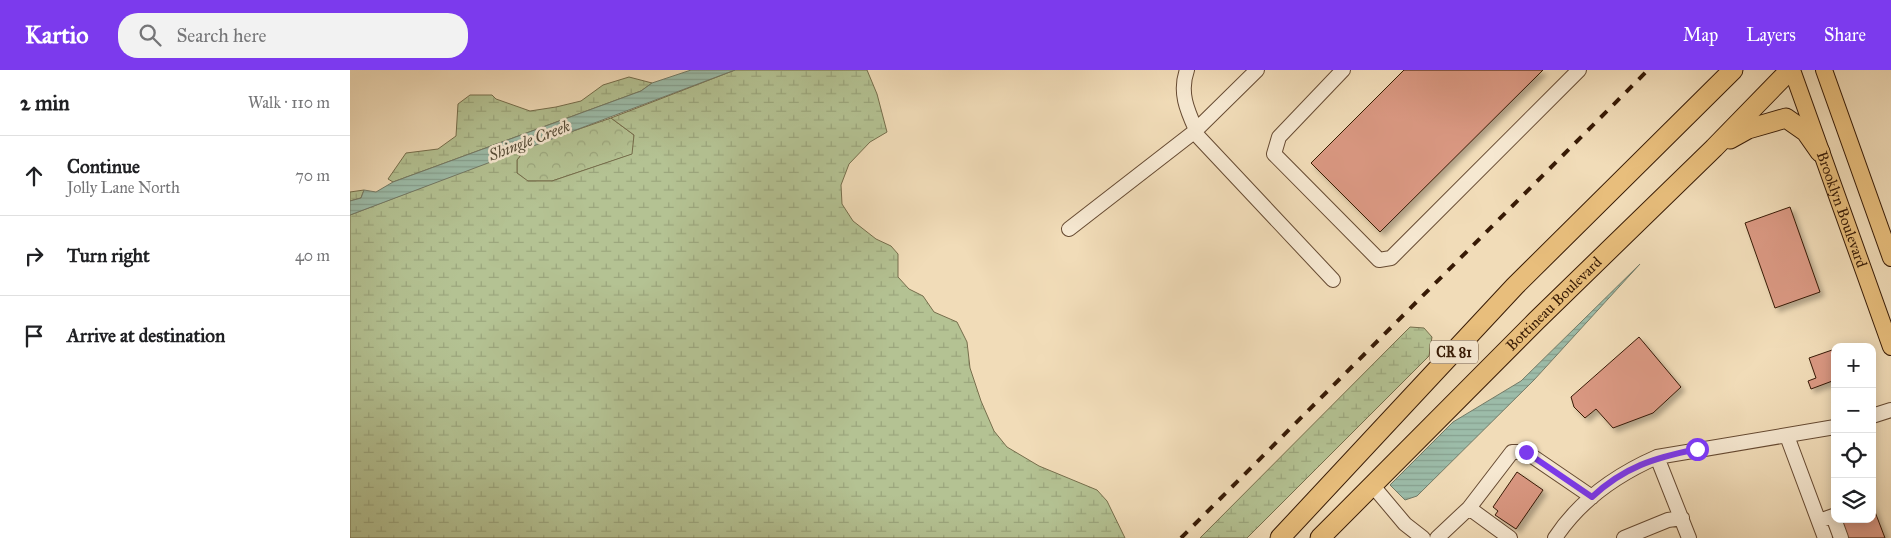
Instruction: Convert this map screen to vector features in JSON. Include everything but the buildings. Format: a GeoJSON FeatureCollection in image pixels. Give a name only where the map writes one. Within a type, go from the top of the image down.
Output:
{"type":"FeatureCollection","features":[{"type":"Feature","properties":{"kind":"highway","name":"CR 81"},"geometry":{"type":"LineString","coordinates":[[1280,538],[1515,286],[1733,70]]}},
{"type":"Feature","properties":{"kind":"highway","name":"Bottineau Boulevard"},"geometry":{"type":"LineString","coordinates":[[1320,538],[1536,321],[1714,148],[1791,70]]}},
{"type":"Feature","properties":{"kind":"highway"},"geometry":{"type":"LineString","coordinates":[[1714,148],[1748,129],[1786,118],[1806,132],[1820,152]]}},
{"type":"Feature","properties":{"kind":"main road","name":"Brooklyn Boulevard"},"geometry":{"type":"LineString","coordinates":[[1791,70],[1891,347]]}},
{"type":"Feature","properties":{"kind":"main road","name":"Brooklyn Boulevard"},"geometry":{"type":"LineString","coordinates":[[1824,70],[1891,258]]}},
{"type":"Feature","properties":{"kind":"street"},"geometry":{"type":"LineString","coordinates":[[1187,70],[1183,81],[1185,105],[1195,131],[1333,280]]}},
{"type":"Feature","properties":{"kind":"street"},"geometry":{"type":"LineString","coordinates":[[1069,229],[1195,131],[1257,70]]}},
{"type":"Feature","properties":{"kind":"street"},"geometry":{"type":"LineString","coordinates":[[1343,70],[1279,137],[1274,154],[1379,260],[1391,258],[1579,70]]}},
{"type":"Feature","properties":{"kind":"street"},"geometry":{"type":"LineString","coordinates":[[1876,415],[1891,410]]}},
{"type":"Feature","properties":{"kind":"street"},"geometry":{"type":"LineString","coordinates":[[1555,538],[1574,512],[1609,481],[1630,468],[1657,457],[1831,428]]}},
{"type":"Feature","properties":{"kind":"street"},"geometry":{"type":"LineString","coordinates":[[1787,436],[1825,538]]}},
{"type":"Feature","properties":{"kind":"street"},"geometry":{"type":"LineString","coordinates":[[1437,538],[1469,508],[1512,452],[1526,452],[1592,497]]}},
{"type":"Feature","properties":{"kind":"street"},"geometry":{"type":"LineString","coordinates":[[1657,457],[1689,538]]}},
{"type":"Feature","properties":{"kind":"street"},"geometry":{"type":"LineString","coordinates":[[1373,486],[1405,524],[1423,538]]}},
{"type":"Feature","properties":{"kind":"street"},"geometry":{"type":"LineString","coordinates":[[1469,508],[1510,538]]}},
{"type":"Feature","properties":{"kind":"street"},"geometry":{"type":"LineString","coordinates":[[1819,521],[1833,516],[1841,538]]}},
{"type":"Feature","properties":{"kind":"street"},"geometry":{"type":"LineString","coordinates":[[1624,538],[1668,520],[1682,518]]}},
{"type":"Feature","properties":{"kind":"green space"},"geometry":{"type":"Polygon","coordinates":[[[735,70],[867,70],[877,94],[887,132],[870,142],[849,164],[841,185],[842,204],[853,221],[876,239],[891,246],[898,254],[898,277],[909,289],[923,296],[934,312],[957,322],[967,342],[970,368],[981,401],[994,431],[1007,447],[1039,466],[1097,490],[1107,501],[1125,538],[350,538],[350,215],[527,147],[517,160],[517,173],[528,181],[552,181],[632,154],[634,135],[611,118],[735,70]]]}},
{"type":"Feature","properties":{"kind":"green space"},"geometry":{"type":"Polygon","coordinates":[[[629,77],[652,83],[641,91],[393,182],[388,179],[406,153],[438,149],[456,136],[458,104],[470,95],[492,95],[496,99],[530,111],[581,101],[603,85],[629,77]]]}},
{"type":"Feature","properties":{"kind":"green space"},"geometry":{"type":"Polygon","coordinates":[[[611,118],[634,135],[633,154],[552,181],[527,181],[517,173],[517,160],[527,147],[611,118]]]}},
{"type":"Feature","properties":{"kind":"green space"},"geometry":{"type":"Polygon","coordinates":[[[364,190],[361,198],[350,201],[350,192],[364,190]]]}},
{"type":"Feature","properties":{"kind":"green space"},"geometry":{"type":"Polygon","coordinates":[[[1410,327],[1424,328],[1432,337],[1429,356],[1247,538],[1200,538],[1410,327]]]}},
{"type":"Feature","properties":{"kind":"water","name":"Shingle Creek"},"geometry":{"type":"Polygon","coordinates":[[[691,70],[735,70],[350,215],[350,201],[361,198],[364,190],[376,192],[393,182],[641,91],[652,83],[691,70]]]}},
{"type":"Feature","properties":{"kind":"water"},"geometry":{"type":"Polygon","coordinates":[[[1640,264],[1534,380],[1417,496],[1405,500],[1390,485],[1453,422],[1521,381],[1640,264]]]}},
{"type":"Feature","properties":{"kind":"railway"},"geometry":{"type":"LineString","coordinates":[[1181,538],[1648,70]]}},
{"type":"Feature","properties":{"kind":"route"},"geometry":{"type":"LineString","coordinates":[[1526,452],[1592,497],[1609,481],[1630,468],[1657,457],[1697,449]]}}]}
